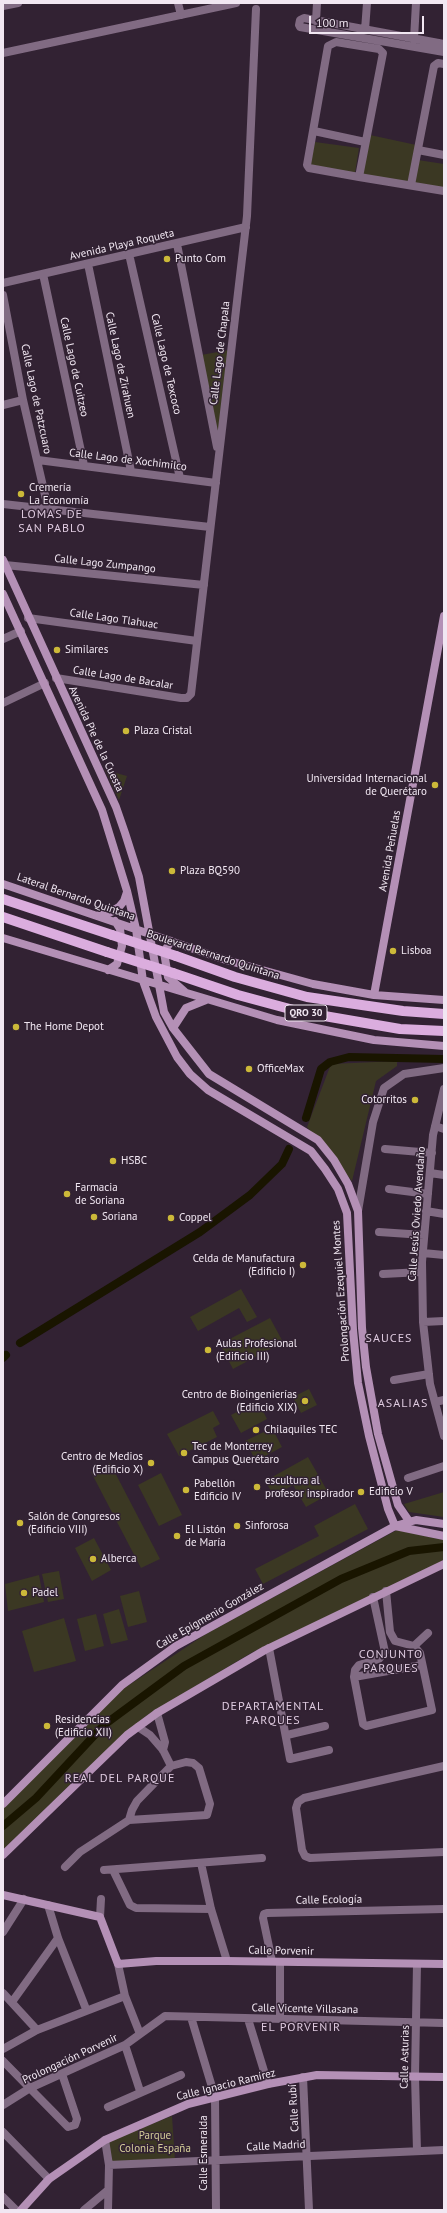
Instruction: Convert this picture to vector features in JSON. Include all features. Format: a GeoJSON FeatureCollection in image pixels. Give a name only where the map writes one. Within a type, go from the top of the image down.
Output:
{"type":"FeatureCollection","features":[{"type":"Feature","properties":{"kind":"main road","name":"Avenida Pie de la Cuesta"},"geometry":{"type":"LineString","coordinates":[[4,562],[120,820],[139,877],[151,934],[158,985]]}},
{"type":"Feature","properties":{"kind":"main road","name":"Avenida Pie de la Cuesta"},"geometry":{"type":"LineString","coordinates":[[3,594],[102,810],[127,891],[136,929],[143,981]]}},
{"type":"Feature","properties":{"kind":"main road","name":"Avenida Peñuelas"},"geometry":{"type":"LineString","coordinates":[[374,995],[444,616]]}},
{"type":"Feature","properties":{"kind":"main road","name":"Lateral Bernardo Quintana"},"geometry":{"type":"LineString","coordinates":[[3,884],[99,915],[226,960],[313,984],[374,995],[444,1000]]}},
{"type":"Feature","properties":{"kind":"main road"},"geometry":{"type":"LineString","coordinates":[[99,915],[111,912],[119,907],[124,901],[127,891]]}},
{"type":"Feature","properties":{"kind":"main road","name":"Boulevard Bernardo Quintana"},"geometry":{"type":"LineString","coordinates":[[3,899],[235,977],[307,996],[403,1011],[444,1014]]}},
{"type":"Feature","properties":{"kind":"main road","name":"QRO 30"},"geometry":{"type":"LineString","coordinates":[[3,917],[238,995],[301,1012],[400,1029],[444,1032]]}},
{"type":"Feature","properties":{"kind":"main road"},"geometry":{"type":"LineString","coordinates":[[108,970],[117,964],[122,946],[120,929],[115,921]]}},
{"type":"Feature","properties":{"kind":"main road"},"geometry":{"type":"LineString","coordinates":[[3,938],[206,1000],[328,1032],[374,1040],[444,1046]]}},
{"type":"Feature","properties":{"kind":"main road"},"geometry":{"type":"LineString","coordinates":[[171,941],[164,952],[168,977],[188,994]]}},
{"type":"Feature","properties":{"kind":"main road","name":"Prolongación Ezequiel Montes"},"geometry":{"type":"LineString","coordinates":[[143,981],[154,1014],[177,1058],[190,1074],[208,1090],[311,1151],[338,1189],[347,1220],[353,1330],[358,1383],[368,1436],[388,1509],[395,1526]]}},
{"type":"Feature","properties":{"kind":"main road","name":"Prolongación Ezequiel Montes"},"geometry":{"type":"LineString","coordinates":[[158,985],[164,1012],[173,1028],[209,1074],[318,1140],[334,1160],[348,1184],[358,1211],[362,1328],[366,1367],[385,1460],[398,1505],[409,1521]]}},
{"type":"Feature","properties":{"kind":"main road"},"geometry":{"type":"LineString","coordinates":[[173,1028],[186,1008],[206,1000]]}},
{"type":"Feature","properties":{"kind":"main road"},"geometry":{"type":"LineString","coordinates":[[154,1014],[164,1012]]}},
{"type":"Feature","properties":{"kind":"main road","name":"Calle Epigmenio González"},"geometry":{"type":"LineString","coordinates":[[3,1804],[122,1685],[176,1646],[395,1526],[409,1521],[444,1524]]}},
{"type":"Feature","properties":{"kind":"main road"},"geometry":{"type":"LineString","coordinates":[[395,1526],[444,1536]]}},
{"type":"Feature","properties":{"kind":"main road"},"geometry":{"type":"LineString","coordinates":[[3,1855],[138,1727],[157,1713],[269,1648],[444,1564]]}},
{"type":"Feature","properties":{"kind":"main road"},"geometry":{"type":"LineString","coordinates":[[3,1895],[100,1917],[118,1964]]}},
{"type":"Feature","properties":{"kind":"main road","name":"Calle Porvenir"},"geometry":{"type":"LineString","coordinates":[[118,1964],[156,1961],[272,1961],[444,1964]]}},
{"type":"Feature","properties":{"kind":"main road","name":"Calle Ignacio Ramírez"},"geometry":{"type":"LineString","coordinates":[[21,2210],[49,2179],[105,2140],[166,2112],[215,2097],[303,2077],[327,2074],[444,2077]]}},
{"type":"Feature","properties":{"kind":"street"},"geometry":{"type":"LineString","coordinates":[[3,6],[18,3]]}},
{"type":"Feature","properties":{"kind":"street"},"geometry":{"type":"LineString","coordinates":[[178,3],[181,15]]}},
{"type":"Feature","properties":{"kind":"street"},"geometry":{"type":"LineString","coordinates":[[3,53],[236,3]]}},
{"type":"Feature","properties":{"kind":"street"},"geometry":{"type":"LineString","coordinates":[[316,21],[318,3]]}},
{"type":"Feature","properties":{"kind":"street"},"geometry":{"type":"LineString","coordinates":[[365,30],[367,3]]}},
{"type":"Feature","properties":{"kind":"street"},"geometry":{"type":"LineString","coordinates":[[414,38],[416,3]]}},
{"type":"Feature","properties":{"kind":"street","name":"Calle Lago de Chapala"},"geometry":{"type":"LineString","coordinates":[[187,698],[191,694],[246,227],[256,9]]}},
{"type":"Feature","properties":{"kind":"street"},"geometry":{"type":"LineString","coordinates":[[441,48],[340,29],[304,18],[300,20],[298,25],[300,27],[340,29],[365,30],[389,38],[414,38],[441,48]]}},
{"type":"Feature","properties":{"kind":"street"},"geometry":{"type":"LineString","coordinates":[[359,177],[383,53],[380,49],[336,42],[328,46],[314,131],[307,162],[309,168],[359,177],[444,191]]}},
{"type":"Feature","properties":{"kind":"street"},"geometry":{"type":"LineString","coordinates":[[411,185],[434,66],[438,63],[444,64]]}},
{"type":"Feature","properties":{"kind":"street"},"geometry":{"type":"LineString","coordinates":[[314,131],[365,142]]}},
{"type":"Feature","properties":{"kind":"street"},"geometry":{"type":"LineString","coordinates":[[418,150],[444,155]]}},
{"type":"Feature","properties":{"kind":"street","name":"Avenida Playa Roqueta"},"geometry":{"type":"LineString","coordinates":[[3,283],[246,227]]}},
{"type":"Feature","properties":{"kind":"street"},"geometry":{"type":"LineString","coordinates":[[177,244],[218,456]]}},
{"type":"Feature","properties":{"kind":"street","name":"Calle Lago de Texcoco"},"geometry":{"type":"LineString","coordinates":[[129,254],[180,478]]}},
{"type":"Feature","properties":{"kind":"street","name":"Calle Lago de Zirahuen"},"geometry":{"type":"LineString","coordinates":[[88,264],[131,472]]}},
{"type":"Feature","properties":{"kind":"street","name":"Calle Lago de Cuitzeo"},"geometry":{"type":"LineString","coordinates":[[43,274],[84,465]]}},
{"type":"Feature","properties":{"kind":"street","name":"Calle Lago de Patzcuaro"},"geometry":{"type":"LineString","coordinates":[[3,295],[23,400],[48,508]]}},
{"type":"Feature","properties":{"kind":"street"},"geometry":{"type":"LineString","coordinates":[[3,405],[23,400]]}},
{"type":"Feature","properties":{"kind":"street","name":"Calle Lago de Xochimilco"},"geometry":{"type":"LineString","coordinates":[[38,460],[216,483]]}},
{"type":"Feature","properties":{"kind":"street"},"geometry":{"type":"LineString","coordinates":[[3,504],[210,527]]}},
{"type":"Feature","properties":{"kind":"street","name":"Calle Lago Zumpango"},"geometry":{"type":"LineString","coordinates":[[4,562],[204,584]]}},
{"type":"Feature","properties":{"kind":"street","name":"Calle Lago Tlahuac"},"geometry":{"type":"LineString","coordinates":[[28,618],[197,641]]}},
{"type":"Feature","properties":{"kind":"street"},"geometry":{"type":"LineString","coordinates":[[3,639],[21,631]]}},
{"type":"Feature","properties":{"kind":"street","name":"Calle Lago de Bacalar"},"geometry":{"type":"LineString","coordinates":[[56,678],[187,698]]}},
{"type":"Feature","properties":{"kind":"street"},"geometry":{"type":"LineString","coordinates":[[3,703],[44,683]]}},
{"type":"Feature","properties":{"kind":"street","name":"Prolongación Ezequiel Montes"},"geometry":{"type":"LineString","coordinates":[[358,1211],[373,1122],[384,1088],[404,1074],[444,1068]]}},
{"type":"Feature","properties":{"kind":"street","name":"Calle Jesús Oviedo Avendaño"},"geometry":{"type":"LineString","coordinates":[[444,1088],[435,1126],[422,1253],[423,1322],[429,1374],[435,1402],[442,1419],[444,1436]]}},
{"type":"Feature","properties":{"kind":"street"},"geometry":{"type":"LineString","coordinates":[[435,1126],[444,1129]]}},
{"type":"Feature","properties":{"kind":"street"},"geometry":{"type":"LineString","coordinates":[[385,1149],[432,1153]]}},
{"type":"Feature","properties":{"kind":"street"},"geometry":{"type":"LineString","coordinates":[[430,1173],[444,1175]]}},
{"type":"Feature","properties":{"kind":"street"},"geometry":{"type":"LineString","coordinates":[[389,1189],[428,1194]]}},
{"type":"Feature","properties":{"kind":"street"},"geometry":{"type":"LineString","coordinates":[[426,1211],[444,1214]]}},
{"type":"Feature","properties":{"kind":"street"},"geometry":{"type":"LineString","coordinates":[[379,1232],[424,1235]]}},
{"type":"Feature","properties":{"kind":"street"},"geometry":{"type":"LineString","coordinates":[[422,1253],[444,1255]]}},
{"type":"Feature","properties":{"kind":"street"},"geometry":{"type":"LineString","coordinates":[[384,1274],[422,1272]]}},
{"type":"Feature","properties":{"kind":"street"},"geometry":{"type":"LineString","coordinates":[[423,1322],[444,1321]]}},
{"type":"Feature","properties":{"kind":"street"},"geometry":{"type":"LineString","coordinates":[[394,1380],[429,1374]]}},
{"type":"Feature","properties":{"kind":"street"},"geometry":{"type":"LineString","coordinates":[[435,1402],[444,1400]]}},
{"type":"Feature","properties":{"kind":"street"},"geometry":{"type":"LineString","coordinates":[[408,1478],[444,1466]]}},
{"type":"Feature","properties":{"kind":"street"},"geometry":{"type":"LineString","coordinates":[[373,1597],[385,1652],[382,1657],[370,1663],[359,1665],[355,1670],[354,1677],[363,1724],[371,1726],[432,1710],[420,1653],[414,1646],[395,1641],[389,1628],[386,1591]]}},
{"type":"Feature","properties":{"kind":"street"},"geometry":{"type":"LineString","coordinates":[[381,1631],[389,1628]]}},
{"type":"Feature","properties":{"kind":"street"},"geometry":{"type":"LineString","coordinates":[[414,1646],[428,1633]]}},
{"type":"Feature","properties":{"kind":"street"},"geometry":{"type":"LineString","coordinates":[[269,1648],[290,1759],[329,1750]]}},
{"type":"Feature","properties":{"kind":"street"},"geometry":{"type":"LineString","coordinates":[[354,1677],[422,1664]]}},
{"type":"Feature","properties":{"kind":"street"},"geometry":{"type":"LineString","coordinates":[[157,1713],[165,1742],[163,1750]]}},
{"type":"Feature","properties":{"kind":"street"},"geometry":{"type":"LineString","coordinates":[[286,1735],[325,1726]]}},
{"type":"Feature","properties":{"kind":"street"},"geometry":{"type":"LineString","coordinates":[[138,1727],[150,1735],[163,1750],[171,1766]]}},
{"type":"Feature","properties":{"kind":"street"},"geometry":{"type":"LineString","coordinates":[[65,1867],[80,1852],[129,1820],[207,1814],[210,1804],[199,1768],[193,1763],[186,1762],[171,1766],[137,1801],[129,1820]]}},
{"type":"Feature","properties":{"kind":"street"},"geometry":{"type":"LineString","coordinates":[[444,1766],[304,1798],[298,1802],[296,1808],[302,1850],[305,1856],[310,1858],[444,1852]]}},
{"type":"Feature","properties":{"kind":"street"},"geometry":{"type":"LineString","coordinates":[[104,1870],[262,1858]]}},
{"type":"Feature","properties":{"kind":"street"},"geometry":{"type":"LineString","coordinates":[[201,1863],[211,1909],[228,1961]]}},
{"type":"Feature","properties":{"kind":"street"},"geometry":{"type":"LineString","coordinates":[[113,1870],[130,1905],[136,1908],[211,1909]]}},
{"type":"Feature","properties":{"kind":"street"},"geometry":{"type":"LineString","coordinates":[[3,1932],[24,1899]]}},
{"type":"Feature","properties":{"kind":"street"},"geometry":{"type":"LineString","coordinates":[[100,1917],[101,1899]]}},
{"type":"Feature","properties":{"kind":"street"},"geometry":{"type":"LineString","coordinates":[[48,1906],[58,1938],[86,2010]]}},
{"type":"Feature","properties":{"kind":"street","name":"Calle Ecología"},"geometry":{"type":"LineString","coordinates":[[272,1961],[263,1918],[267,1913],[444,1909]]}},
{"type":"Feature","properties":{"kind":"street"},"geometry":{"type":"LineString","coordinates":[[12,2002],[58,1938]]}},
{"type":"Feature","properties":{"kind":"street"},"geometry":{"type":"LineString","coordinates":[[280,1962],[280,2019]]}},
{"type":"Feature","properties":{"kind":"street"},"geometry":{"type":"LineString","coordinates":[[118,1964],[125,1996],[140,2034]]}},
{"type":"Feature","properties":{"kind":"street","name":"Calle Asturias"},"geometry":{"type":"LineString","coordinates":[[417,1964],[415,2076],[417,2151]]}},
{"type":"Feature","properties":{"kind":"street"},"geometry":{"type":"LineString","coordinates":[[3,1993],[37,2030]]}},
{"type":"Feature","properties":{"kind":"street"},"geometry":{"type":"LineString","coordinates":[[3,2049],[37,2030],[125,1996]]}},
{"type":"Feature","properties":{"kind":"street","name":"Calle Vicente Villasana"},"geometry":{"type":"LineString","coordinates":[[165,2016],[444,2023]]}},
{"type":"Feature","properties":{"kind":"street","name":"Prolongación Porvenir"},"geometry":{"type":"LineString","coordinates":[[3,2105],[30,2088],[125,2045],[165,2016]]}},
{"type":"Feature","properties":{"kind":"street","name":"Calle Esmeralda"},"geometry":{"type":"LineString","coordinates":[[191,2017],[215,2097],[216,2210]]}},
{"type":"Feature","properties":{"kind":"street"},"geometry":{"type":"LineString","coordinates":[[248,2019],[268,2084]]}},
{"type":"Feature","properties":{"kind":"street"},"geometry":{"type":"LineString","coordinates":[[125,2045],[140,2091]]}},
{"type":"Feature","properties":{"kind":"street"},"geometry":{"type":"LineString","coordinates":[[3,2061],[68,2127],[75,2126],[77,2119],[62,2074]]}},
{"type":"Feature","properties":{"kind":"street"},"geometry":{"type":"LineString","coordinates":[[108,2107],[140,2091],[181,2075]]}},
{"type":"Feature","properties":{"kind":"street","name":"Calle Rubí"},"geometry":{"type":"LineString","coordinates":[[303,2077],[309,2210]]}},
{"type":"Feature","properties":{"kind":"street"},"geometry":{"type":"LineString","coordinates":[[3,2132],[49,2179]]}},
{"type":"Feature","properties":{"kind":"street"},"geometry":{"type":"LineString","coordinates":[[105,2140],[108,2165],[108,2210]]}},
{"type":"Feature","properties":{"kind":"street","name":"Calle Madrid"},"geometry":{"type":"LineString","coordinates":[[108,2165],[444,2150]]}},
{"type":"Feature","properties":{"kind":"street"},"geometry":{"type":"LineString","coordinates":[[84,2210],[108,2190]]}},
{"type":"Feature","properties":{"kind":"street"},"geometry":{"type":"LineString","coordinates":[[3,2197],[16,2210]]}},
{"type":"Feature","properties":{"kind":"green space"},"geometry":{"type":"Polygon","coordinates":[[[370,135],[421,146],[418,160],[444,164],[444,189],[359,177],[370,135]]]}},
{"type":"Feature","properties":{"kind":"green space"},"geometry":{"type":"Polygon","coordinates":[[[315,142],[359,148],[355,173],[310,165],[315,142]]]}},
{"type":"Feature","properties":{"kind":"green space"},"geometry":{"type":"Polygon","coordinates":[[[229,350],[218,443],[201,355],[229,350]]]}},
{"type":"Feature","properties":{"kind":"green space"},"geometry":{"type":"Polygon","coordinates":[[[105,770],[127,776],[119,800],[105,770]]]}},
{"type":"Feature","properties":{"kind":"green space"},"geometry":{"type":"Polygon","coordinates":[[[397,1061],[397,1066],[376,1081],[352,1181],[307,1127],[331,1064],[397,1061]]]}},
{"type":"Feature","properties":{"kind":"green space"},"geometry":{"type":"Polygon","coordinates":[[[241,1289],[257,1317],[247,1322],[239,1308],[198,1331],[190,1317],[241,1289]]]}},
{"type":"Feature","properties":{"kind":"green space"},"geometry":{"type":"Polygon","coordinates":[[[270,1318],[283,1342],[233,1369],[220,1344],[270,1318]]]}},
{"type":"Feature","properties":{"kind":"green space"},"geometry":{"type":"Polygon","coordinates":[[[309,1389],[317,1405],[301,1413],[293,1397],[309,1389]]]}},
{"type":"Feature","properties":{"kind":"green space"},"geometry":{"type":"Polygon","coordinates":[[[258,1401],[267,1419],[241,1433],[231,1415],[258,1401]]]}},
{"type":"Feature","properties":{"kind":"green space"},"geometry":{"type":"Polygon","coordinates":[[[213,1411],[220,1424],[213,1428],[217,1437],[179,1456],[167,1434],[213,1411]]]}},
{"type":"Feature","properties":{"kind":"green space"},"geometry":{"type":"Polygon","coordinates":[[[272,1428],[282,1447],[256,1461],[245,1441],[272,1428]]]}},
{"type":"Feature","properties":{"kind":"green space"},"geometry":{"type":"Polygon","coordinates":[[[308,1457],[329,1494],[306,1507],[293,1485],[274,1496],[265,1481],[308,1457]]]}},
{"type":"Feature","properties":{"kind":"green space"},"geometry":{"type":"Polygon","coordinates":[[[110,1463],[160,1559],[141,1568],[91,1472],[110,1463]]]}},
{"type":"Feature","properties":{"kind":"green space"},"geometry":{"type":"Polygon","coordinates":[[[161,1473],[182,1515],[159,1526],[138,1485],[161,1473]]]}},
{"type":"Feature","properties":{"kind":"green space"},"geometry":{"type":"Polygon","coordinates":[[[444,1492],[444,1517],[409,1512],[404,1504],[444,1492]]]}},
{"type":"Feature","properties":{"kind":"green space"},"geometry":{"type":"Polygon","coordinates":[[[355,1504],[368,1529],[263,1584],[255,1569],[319,1536],[314,1526],[355,1504]]]}},
{"type":"Feature","properties":{"kind":"green space"},"geometry":{"type":"Polygon","coordinates":[[[397,1530],[444,1540],[444,1560],[251,1653],[146,1716],[81,1774],[3,1850],[3,1808],[123,1689],[206,1634],[397,1530]]]}},
{"type":"Feature","properties":{"kind":"green space","name":"Alberca"},"geometry":{"type":"Polygon","coordinates":[[[94,1538],[111,1570],[92,1581],[75,1548],[94,1538]]]}},
{"type":"Feature","properties":{"kind":"green space"},"geometry":{"type":"Polygon","coordinates":[[[59,1571],[64,1599],[48,1602],[42,1574],[59,1571]]]}},
{"type":"Feature","properties":{"kind":"green space","name":"Padel"},"geometry":{"type":"Polygon","coordinates":[[[39,1575],[44,1602],[8,1611],[5,1584],[39,1575]]]}},
{"type":"Feature","properties":{"kind":"green space"},"geometry":{"type":"Polygon","coordinates":[[[139,1591],[147,1622],[128,1627],[120,1596],[139,1591]]]}},
{"type":"Feature","properties":{"kind":"green space"},"geometry":{"type":"Polygon","coordinates":[[[119,1609],[128,1640],[111,1644],[103,1614],[119,1609]]]}},
{"type":"Feature","properties":{"kind":"green space"},"geometry":{"type":"Polygon","coordinates":[[[96,1614],[104,1646],[85,1651],[77,1619],[96,1614]]]}},
{"type":"Feature","properties":{"kind":"green space"},"geometry":{"type":"Polygon","coordinates":[[[64,1618],[76,1661],[34,1672],[22,1631],[64,1618]]]}},
{"type":"Feature","properties":{"kind":"green space","name":"Parque Colonia España"},"geometry":{"type":"Polygon","coordinates":[[[172,2116],[175,2160],[110,2163],[109,2141],[172,2116]]]}},
{"type":"Feature","properties":{"kind":"waterway"},"geometry":{"type":"LineString","coordinates":[[306,1118],[321,1069],[330,1062],[349,1057],[444,1059]]}},
{"type":"Feature","properties":{"kind":"waterway"},"geometry":{"type":"LineString","coordinates":[[20,1343],[200,1232],[250,1195],[282,1164],[289,1149]]}},
{"type":"Feature","properties":{"kind":"waterway"},"geometry":{"type":"LineString","coordinates":[[3,1358],[6,1355]]}},
{"type":"Feature","properties":{"kind":"waterway"},"geometry":{"type":"LineString","coordinates":[[3,1826],[36,1798],[104,1725],[184,1666],[341,1579],[409,1551],[444,1547]]}},
{"type":"Feature","properties":{"kind":"place","name":"Punto Com"},"geometry":{"type":"Point","coordinates":[167,259]}},
{"type":"Feature","properties":{"kind":"place","name":"Cremería La Economía"},"geometry":{"type":"Point","coordinates":[21,494]}},
{"type":"Feature","properties":{"kind":"place","name":"Similares"},"geometry":{"type":"Point","coordinates":[57,650]}},
{"type":"Feature","properties":{"kind":"place","name":"Plaza Cristal"},"geometry":{"type":"Point","coordinates":[126,731]}},
{"type":"Feature","properties":{"kind":"place","name":"Universidad Internacional de Querétaro"},"geometry":{"type":"Point","coordinates":[435,785]}},
{"type":"Feature","properties":{"kind":"place","name":"Plaza BQ590"},"geometry":{"type":"Point","coordinates":[172,871]}},
{"type":"Feature","properties":{"kind":"place","name":"Lisboa"},"geometry":{"type":"Point","coordinates":[393,951]}},
{"type":"Feature","properties":{"kind":"place","name":"The Home Depot"},"geometry":{"type":"Point","coordinates":[16,1027]}},
{"type":"Feature","properties":{"kind":"place","name":"OfficeMax"},"geometry":{"type":"Point","coordinates":[249,1069]}},
{"type":"Feature","properties":{"kind":"place","name":"Cotorritos"},"geometry":{"type":"Point","coordinates":[415,1100]}},
{"type":"Feature","properties":{"kind":"place","name":"HSBC"},"geometry":{"type":"Point","coordinates":[113,1161]}},
{"type":"Feature","properties":{"kind":"place","name":"Farmacia de Soriana"},"geometry":{"type":"Point","coordinates":[67,1194]}},
{"type":"Feature","properties":{"kind":"place","name":"Soriana"},"geometry":{"type":"Point","coordinates":[94,1217]}},
{"type":"Feature","properties":{"kind":"place","name":"Coppel"},"geometry":{"type":"Point","coordinates":[171,1218]}},
{"type":"Feature","properties":{"kind":"place","name":"Celda de Manufactura (Edificio I)"},"geometry":{"type":"Point","coordinates":[303,1265]}},
{"type":"Feature","properties":{"kind":"place","name":"Aulas Profesional (Edificio III)"},"geometry":{"type":"Point","coordinates":[208,1350]}},
{"type":"Feature","properties":{"kind":"place","name":"Centro de Bioingenierías (Edificio XIX)"},"geometry":{"type":"Point","coordinates":[305,1401]}},
{"type":"Feature","properties":{"kind":"place","name":"Chilaquiles TEC"},"geometry":{"type":"Point","coordinates":[256,1430]}},
{"type":"Feature","properties":{"kind":"place","name":"Tec de Monterrey Campus Querétaro"},"geometry":{"type":"Point","coordinates":[184,1453]}},
{"type":"Feature","properties":{"kind":"place","name":"Centro de Medios (Edificio X)"},"geometry":{"type":"Point","coordinates":[151,1463]}},
{"type":"Feature","properties":{"kind":"place","name":"escultura al profesor inspirador"},"geometry":{"type":"Point","coordinates":[257,1487]}},
{"type":"Feature","properties":{"kind":"place","name":"Pabellón Edificio IV"},"geometry":{"type":"Point","coordinates":[186,1490]}},
{"type":"Feature","properties":{"kind":"place","name":"Edificio V"},"geometry":{"type":"Point","coordinates":[361,1492]}},
{"type":"Feature","properties":{"kind":"place","name":"Salón de Congresos (Edificio VIII)"},"geometry":{"type":"Point","coordinates":[20,1523]}},
{"type":"Feature","properties":{"kind":"place","name":"Sinforosa"},"geometry":{"type":"Point","coordinates":[237,1526]}},
{"type":"Feature","properties":{"kind":"place","name":"El Listón de María"},"geometry":{"type":"Point","coordinates":[177,1536]}},
{"type":"Feature","properties":{"kind":"place","name":"Alberca"},"geometry":{"type":"Point","coordinates":[93,1559]}},
{"type":"Feature","properties":{"kind":"place","name":"Padel"},"geometry":{"type":"Point","coordinates":[24,1593]}},
{"type":"Feature","properties":{"kind":"place","name":"Residencias (Edificio XII)"},"geometry":{"type":"Point","coordinates":[47,1726]}},
{"type":"Feature","properties":{"kind":"district","name":"LOMAS DE SAN PABLO"},"geometry":{"type":"Point","coordinates":[52,522]}},
{"type":"Feature","properties":{"kind":"district","name":"SAUCES"},"geometry":{"type":"Point","coordinates":[389,1339]}},
{"type":"Feature","properties":{"kind":"district","name":"ASALIAS"},"geometry":{"type":"Point","coordinates":[403,1404]}},
{"type":"Feature","properties":{"kind":"district","name":"CONJUNTO PARQUES"},"geometry":{"type":"Point","coordinates":[391,1662]}},
{"type":"Feature","properties":{"kind":"district","name":"DEPARTAMENTAL PARQUES"},"geometry":{"type":"Point","coordinates":[273,1714]}},
{"type":"Feature","properties":{"kind":"district","name":"REAL DEL PARQUE"},"geometry":{"type":"Point","coordinates":[120,1779]}},
{"type":"Feature","properties":{"kind":"district","name":"EL PORVENIR"},"geometry":{"type":"Point","coordinates":[301,2028]}}]}
